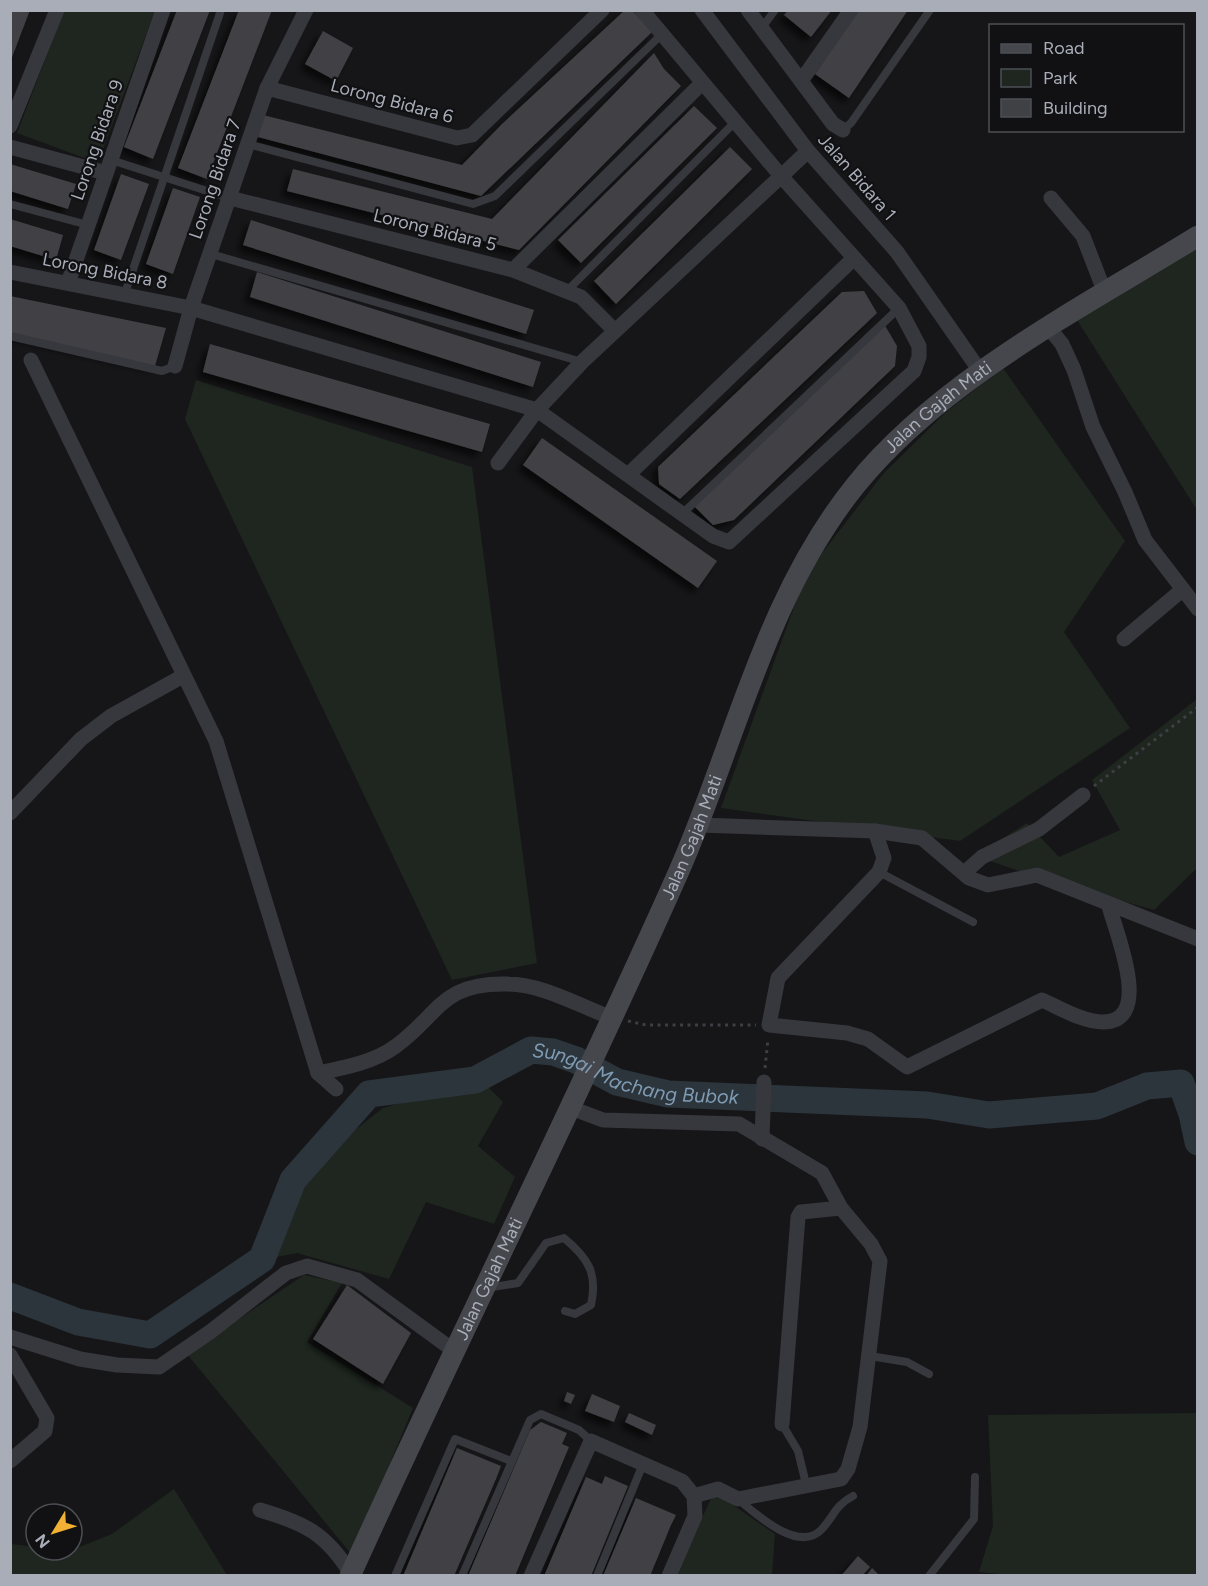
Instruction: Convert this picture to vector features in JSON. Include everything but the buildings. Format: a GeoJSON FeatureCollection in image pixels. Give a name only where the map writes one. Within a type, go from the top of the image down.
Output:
{"type":"FeatureCollection","features":[{"type":"Feature","properties":{"kind":"main road","name":"Jalan Gajah Mati"},"geometry":{"type":"LineString","coordinates":[[351,1575],[453,1350],[599,1047],[699,825],[767,637],[797,572],[818,537],[856,484],[930,409],[980,371],[1197,236]]}},
{"type":"Feature","properties":{"kind":"street"},"geometry":{"type":"LineString","coordinates":[[10,126],[57,10]]}},
{"type":"Feature","properties":{"kind":"street","name":"Lorong Bidara 9"},"geometry":{"type":"LineString","coordinates":[[68,283],[163,10]]}},
{"type":"Feature","properties":{"kind":"street","name":"Lorong Bidara 7"},"geometry":{"type":"LineString","coordinates":[[175,366],[191,308],[267,88],[306,10]]}},
{"type":"Feature","properties":{"kind":"street","name":"Lorong Bidara 6"},"geometry":{"type":"LineString","coordinates":[[267,88],[457,138],[472,135],[602,10]]}},
{"type":"Feature","properties":{"kind":"street"},"geometry":{"type":"LineString","coordinates":[[642,10],[781,176],[899,308]]}},
{"type":"Feature","properties":{"kind":"street"},"geometry":{"type":"LineString","coordinates":[[747,10],[833,124],[843,130]]}},
{"type":"Feature","properties":{"kind":"street"},"geometry":{"type":"LineString","coordinates":[[801,81],[851,10]]}},
{"type":"Feature","properties":{"kind":"street","name":"Jalan Bidara 1"},"geometry":{"type":"LineString","coordinates":[[705,12],[808,151],[897,252],[980,371]]}},
{"type":"Feature","properties":{"kind":"street"},"geometry":{"type":"LineString","coordinates":[[513,270],[702,83]]}},
{"type":"Feature","properties":{"kind":"street"},"geometry":{"type":"LineString","coordinates":[[10,147],[109,166]]}},
{"type":"Feature","properties":{"kind":"street"},"geometry":{"type":"LineString","coordinates":[[498,464],[537,410],[582,362],[808,151]]}},
{"type":"Feature","properties":{"kind":"street","name":"Lorong Bidara 5"},"geometry":{"type":"LineString","coordinates":[[230,198],[513,270],[581,297],[615,331]]}},
{"type":"Feature","properties":{"kind":"street"},"geometry":{"type":"LineString","coordinates":[[1051,198],[1083,236],[1105,293]]}},
{"type":"Feature","properties":{"kind":"street"},"geometry":{"type":"LineString","coordinates":[[629,474],[854,258]]}},
{"type":"Feature","properties":{"kind":"street","name":"Lorong Bidara 8"},"geometry":{"type":"LineString","coordinates":[[10,272],[125,293],[191,308],[537,410],[713,536],[729,542],[914,370],[919,357],[919,346],[899,308]]}},
{"type":"Feature","properties":{"kind":"street"},"geometry":{"type":"LineString","coordinates":[[1049,328],[1062,344],[1074,370],[1093,427],[1125,492],[1141,533],[1197,609]]}},
{"type":"Feature","properties":{"kind":"street"},"geometry":{"type":"LineString","coordinates":[[31,360],[216,741],[318,1073],[336,1089]]}},
{"type":"Feature","properties":{"kind":"street"},"geometry":{"type":"LineString","coordinates":[[1124,639],[1182,590]]}},
{"type":"Feature","properties":{"kind":"street"},"geometry":{"type":"LineString","coordinates":[[10,813],[81,739],[111,716],[183,676]]}},
{"type":"Feature","properties":{"kind":"street"},"geometry":{"type":"LineString","coordinates":[[963,873],[982,857],[1039,829],[1083,795]]}},
{"type":"Feature","properties":{"kind":"street"},"geometry":{"type":"LineString","coordinates":[[699,825],[875,831],[922,838],[963,873],[988,885],[1037,875],[1109,906],[1197,939]]}},
{"type":"Feature","properties":{"kind":"street"},"geometry":{"type":"LineString","coordinates":[[875,831],[884,858],[879,872],[778,978],[769,1025],[847,1033],[868,1039],[907,1067],[1042,1000],[1091,1020],[1103,1022],[1115,1020],[1122,1017],[1131,993],[1109,906]]}},
{"type":"Feature","properties":{"kind":"street"},"geometry":{"type":"LineString","coordinates":[[318,1073],[365,1061],[395,1047],[441,1002],[455,993],[477,986],[509,984],[534,988],[612,1018]]}},
{"type":"Feature","properties":{"kind":"street"},"geometry":{"type":"LineString","coordinates":[[762,1139],[764,1082]]}},
{"type":"Feature","properties":{"kind":"street"},"geometry":{"type":"LineString","coordinates":[[574,1100],[603,1120],[739,1124],[822,1173],[841,1208],[871,1244],[880,1262],[860,1426],[848,1469],[841,1479],[738,1499],[718,1489],[694,1496]]}},
{"type":"Feature","properties":{"kind":"street"},"geometry":{"type":"LineString","coordinates":[[782,1424],[798,1217],[801,1212],[807,1210],[841,1208]]}},
{"type":"Feature","properties":{"kind":"street"},"geometry":{"type":"LineString","coordinates":[[10,1337],[80,1359],[117,1365],[159,1367],[286,1273],[307,1266],[357,1280],[453,1350]]}},
{"type":"Feature","properties":{"kind":"street"},"geometry":{"type":"LineString","coordinates":[[10,1355],[47,1418],[45,1431],[10,1461]]}},
{"type":"Feature","properties":{"kind":"street"},"geometry":{"type":"LineString","coordinates":[[531,1575],[591,1441],[682,1481],[694,1496],[695,1516],[669,1575]]}},
{"type":"Feature","properties":{"kind":"street"},"geometry":{"type":"LineString","coordinates":[[260,1510],[298,1521],[339,1554],[351,1575]]}},
{"type":"Feature","properties":{"kind":"lane"},"geometry":{"type":"LineString","coordinates":[[125,293],[221,10]]}},
{"type":"Feature","properties":{"kind":"lane"},"geometry":{"type":"LineString","coordinates":[[761,29],[775,10]]}},
{"type":"Feature","properties":{"kind":"lane"},"geometry":{"type":"LineString","coordinates":[[843,130],[851,123],[930,10]]}},
{"type":"Feature","properties":{"kind":"lane"},"geometry":{"type":"LineString","coordinates":[[248,144],[473,204],[495,196],[662,34]]}},
{"type":"Feature","properties":{"kind":"lane"},"geometry":{"type":"LineString","coordinates":[[568,290],[735,122]]}},
{"type":"Feature","properties":{"kind":"lane"},"geometry":{"type":"LineString","coordinates":[[109,166],[164,177],[230,198]]}},
{"type":"Feature","properties":{"kind":"lane"},"geometry":{"type":"LineString","coordinates":[[10,204],[88,225]]}},
{"type":"Feature","properties":{"kind":"lane"},"geometry":{"type":"LineString","coordinates":[[211,254],[582,362]]}},
{"type":"Feature","properties":{"kind":"lane"},"geometry":{"type":"LineString","coordinates":[[682,514],[899,308]]}},
{"type":"Feature","properties":{"kind":"lane"},"geometry":{"type":"LineString","coordinates":[[10,336],[162,371],[175,366]]}},
{"type":"Feature","properties":{"kind":"lane"},"geometry":{"type":"LineString","coordinates":[[879,872],[973,922]]}},
{"type":"Feature","properties":{"kind":"lane"},"geometry":{"type":"LineString","coordinates":[[483,1288],[518,1282],[546,1243],[564,1238],[581,1252],[596,1283],[591,1305],[575,1314],[565,1311]]}},
{"type":"Feature","properties":{"kind":"lane"},"geometry":{"type":"LineString","coordinates":[[870,1356],[907,1362],[929,1374]]}},
{"type":"Feature","properties":{"kind":"lane"},"geometry":{"type":"LineString","coordinates":[[462,1575],[530,1420],[541,1414],[579,1430],[591,1441]]}},
{"type":"Feature","properties":{"kind":"lane"},"geometry":{"type":"LineString","coordinates":[[782,1424],[798,1451],[806,1484]]}},
{"type":"Feature","properties":{"kind":"lane"},"geometry":{"type":"LineString","coordinates":[[395,1575],[455,1439],[511,1461]]}},
{"type":"Feature","properties":{"kind":"lane"},"geometry":{"type":"LineString","coordinates":[[597,1575],[643,1464]]}},
{"type":"Feature","properties":{"kind":"lane"},"geometry":{"type":"LineString","coordinates":[[929,1575],[974,1519],[975,1478]]}},
{"type":"Feature","properties":{"kind":"lane"},"geometry":{"type":"LineString","coordinates":[[738,1499],[782,1533],[802,1535],[816,1534],[823,1529],[837,1507],[853,1496]]}},
{"type":"Feature","properties":{"kind":"path"},"geometry":{"type":"LineString","coordinates":[[1083,795],[1197,707]]}},
{"type":"Feature","properties":{"kind":"path"},"geometry":{"type":"LineString","coordinates":[[612,1018],[646,1025],[769,1025],[764,1082]]}},
{"type":"Feature","properties":{"kind":"green space"},"geometry":{"type":"Polygon","coordinates":[[[64,11],[155,11],[98,163],[17,133],[64,11]]]}},
{"type":"Feature","properties":{"kind":"green space"},"geometry":{"type":"Polygon","coordinates":[[[1197,248],[1197,510],[1077,320],[1197,248]]]}},
{"type":"Feature","properties":{"kind":"green space"},"geometry":{"type":"Polygon","coordinates":[[[1003,368],[1125,541],[1064,632],[1130,728],[960,841],[721,808],[806,574],[883,474],[946,412],[1003,368]]]}},
{"type":"Feature","properties":{"kind":"green space"},"geometry":{"type":"Polygon","coordinates":[[[196,380],[472,467],[537,963],[452,980],[185,419],[196,380]]]}},
{"type":"Feature","properties":{"kind":"green space"},"geometry":{"type":"Polygon","coordinates":[[[1197,699],[1197,868],[1154,910],[1037,877],[975,856],[1027,823],[1059,857],[1120,830],[1092,780],[1197,699]]]}},
{"type":"Feature","properties":{"kind":"green space"},"geometry":{"type":"Polygon","coordinates":[[[486,1085],[503,1102],[478,1146],[515,1177],[494,1224],[426,1202],[389,1279],[297,1253],[272,1258],[304,1182],[355,1130],[383,1108],[429,1095],[486,1085]]]}},
{"type":"Feature","properties":{"kind":"green space"},"geometry":{"type":"Polygon","coordinates":[[[304,1275],[342,1283],[307,1342],[413,1408],[352,1555],[187,1354],[304,1275]]]}},
{"type":"Feature","properties":{"kind":"green space"},"geometry":{"type":"Polygon","coordinates":[[[1197,1413],[1197,1575],[1021,1576],[979,1572],[993,1526],[988,1415],[1197,1413]]]}},
{"type":"Feature","properties":{"kind":"green space"},"geometry":{"type":"Polygon","coordinates":[[[174,1489],[227,1575],[11,1575],[11,1544],[24,1546],[24,1562],[84,1562],[84,1545],[112,1534],[174,1489]]]}},
{"type":"Feature","properties":{"kind":"green space"},"geometry":{"type":"Polygon","coordinates":[[[714,1492],[775,1534],[772,1575],[675,1576],[714,1492]]]}},
{"type":"Feature","properties":{"kind":"waterway","name":"Sungai Machang Bubok"},"geometry":{"type":"LineString","coordinates":[[10,1296],[78,1322],[150,1335],[262,1259],[293,1180],[369,1094],[475,1080],[531,1050],[553,1052],[576,1060],[617,1082],[668,1094],[927,1105],[989,1115],[1097,1106],[1147,1086],[1181,1083],[1192,1114],[1198,1142]]}}]}
